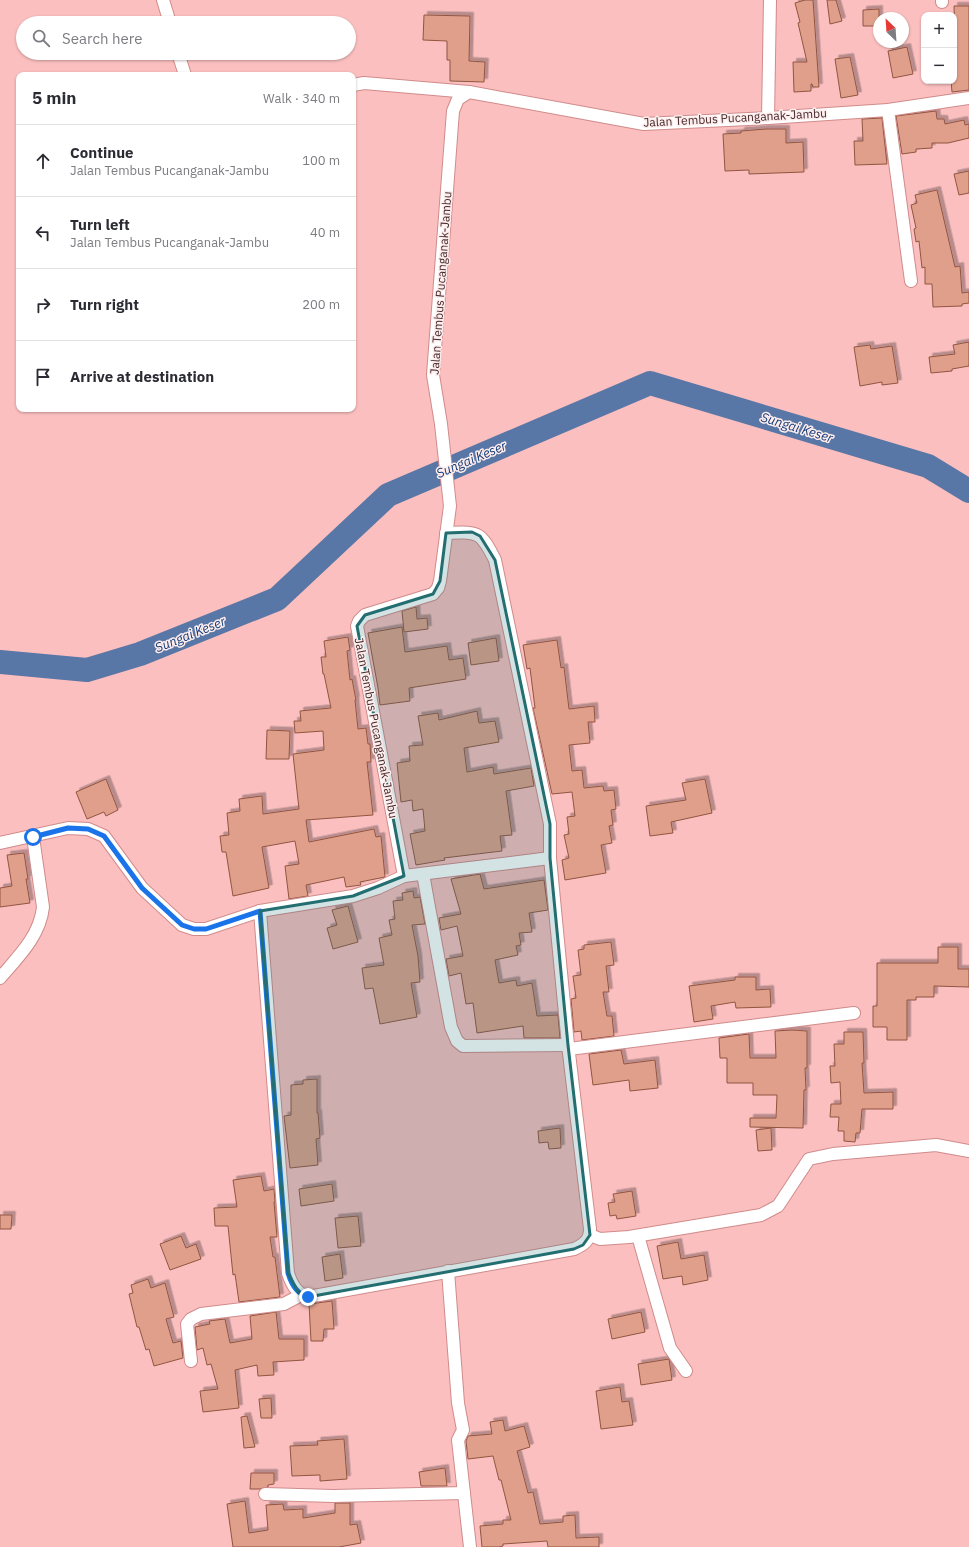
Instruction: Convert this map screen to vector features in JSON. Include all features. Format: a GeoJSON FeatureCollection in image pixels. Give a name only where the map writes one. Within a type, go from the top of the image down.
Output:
{"type":"FeatureCollection","features":[{"type":"Feature","properties":{"kind":"street"},"geometry":{"type":"LineString","coordinates":[[163,0],[168,16]]}},
{"type":"Feature","properties":{"kind":"street"},"geometry":{"type":"LineString","coordinates":[[768,118],[770,0]]}},
{"type":"Feature","properties":{"kind":"street"},"geometry":{"type":"LineString","coordinates":[[180,60],[184,72]]}},
{"type":"Feature","properties":{"kind":"street"},"geometry":{"type":"LineString","coordinates":[[356,84],[364,83],[469,92]]}},
{"type":"Feature","properties":{"kind":"street","name":"Jalan Tembus Pucanganak-Jambu"},"geometry":{"type":"LineString","coordinates":[[404,876],[357,626],[359,621],[365,615],[432,594],[438,588],[440,581],[450,506],[441,424],[433,375],[454,111],[458,99],[469,92],[644,124],[888,110],[969,98]]}},
{"type":"Feature","properties":{"kind":"street"},"geometry":{"type":"LineString","coordinates":[[888,110],[911,281]]}},
{"type":"Feature","properties":{"kind":"street"},"geometry":{"type":"LineString","coordinates":[[260,911],[288,1273],[290,1280],[301,1295],[308,1297],[574,1249],[583,1245],[590,1235],[568,1047],[550,858],[550,824],[495,560],[487,543],[480,536],[472,532],[446,533]]}},
{"type":"Feature","properties":{"kind":"street"},"geometry":{"type":"LineString","coordinates":[[0,843],[33,837],[68,828],[88,829],[104,836],[142,888],[182,925],[194,929],[206,929],[260,911],[353,896],[378,888],[404,876],[550,858]]}},
{"type":"Feature","properties":{"kind":"street"},"geometry":{"type":"LineString","coordinates":[[0,978],[29,943],[38,928],[42,914],[43,907],[33,837]]}},
{"type":"Feature","properties":{"kind":"street"},"geometry":{"type":"LineString","coordinates":[[423,874],[451,1027],[457,1041],[464,1046],[568,1047],[854,1013]]}},
{"type":"Feature","properties":{"kind":"street"},"geometry":{"type":"LineString","coordinates":[[590,1235],[600,1239],[638,1236],[760,1215],[778,1206],[809,1159],[833,1154],[936,1145],[969,1151]]}},
{"type":"Feature","properties":{"kind":"street"},"geometry":{"type":"LineString","coordinates":[[638,1236],[670,1348],[686,1371]]}},
{"type":"Feature","properties":{"kind":"street"},"geometry":{"type":"LineString","coordinates":[[448,1271],[457,1397],[463,1430],[458,1440],[470,1547]]}},
{"type":"Feature","properties":{"kind":"street"},"geometry":{"type":"LineString","coordinates":[[191,1361],[187,1324],[191,1318],[202,1314],[284,1304],[301,1295]]}},
{"type":"Feature","properties":{"kind":"street"},"geometry":{"type":"LineString","coordinates":[[266,1494],[333,1496],[464,1493]]}},
{"type":"Feature","properties":{"kind":"highlighted area"},"geometry":{"type":"Polygon","coordinates":[[[472,532],[480,536],[495,560],[550,824],[550,858],[568,1045],[590,1235],[583,1245],[574,1249],[308,1297],[298,1292],[288,1273],[260,911],[353,896],[404,876],[357,626],[365,615],[433,594],[440,581],[446,533],[472,532]]]}},
{"type":"Feature","properties":{"kind":"building"},"geometry":{"type":"Polygon","coordinates":[[[805,0],[813,0],[819,87],[813,87],[811,84],[811,91],[794,92],[793,62],[807,62],[795,3],[805,0]]]}},
{"type":"Feature","properties":{"kind":"building"},"geometry":{"type":"Polygon","coordinates":[[[827,0],[836,0],[842,21],[830,24],[827,0]]]}},
{"type":"Feature","properties":{"kind":"building"},"geometry":{"type":"Polygon","coordinates":[[[954,6],[969,6],[969,90],[952,92],[951,84],[957,84],[957,12],[954,12],[954,6]]]}},
{"type":"Feature","properties":{"kind":"building"},"geometry":{"type":"Polygon","coordinates":[[[879,9],[879,12],[873,12],[873,26],[863,26],[863,10],[879,9]]]}},
{"type":"Feature","properties":{"kind":"building"},"geometry":{"type":"Polygon","coordinates":[[[424,15],[470,16],[469,61],[485,62],[484,82],[450,81],[450,60],[447,60],[447,41],[423,40],[424,15]]]}},
{"type":"Feature","properties":{"kind":"building"},"geometry":{"type":"Polygon","coordinates":[[[907,48],[913,74],[893,78],[888,51],[907,48]]]}},
{"type":"Feature","properties":{"kind":"building"},"geometry":{"type":"Polygon","coordinates":[[[850,57],[858,95],[841,98],[835,59],[850,57]]]}},
{"type":"Feature","properties":{"kind":"building"},"geometry":{"type":"Polygon","coordinates":[[[936,111],[937,119],[944,119],[945,124],[964,120],[965,125],[969,124],[969,138],[948,143],[932,143],[932,148],[916,149],[916,152],[902,154],[896,116],[936,111]]]}},
{"type":"Feature","properties":{"kind":"building"},"geometry":{"type":"Polygon","coordinates":[[[882,118],[887,164],[855,165],[854,141],[863,141],[862,119],[882,118]]]}},
{"type":"Feature","properties":{"kind":"building"},"geometry":{"type":"Polygon","coordinates":[[[766,129],[786,129],[786,143],[803,142],[804,172],[749,174],[749,170],[725,171],[723,134],[766,129]]]}},
{"type":"Feature","properties":{"kind":"building"},"geometry":{"type":"Polygon","coordinates":[[[969,171],[969,193],[959,195],[954,174],[969,171]]]}},
{"type":"Feature","properties":{"kind":"building"},"geometry":{"type":"Polygon","coordinates":[[[937,190],[955,267],[960,266],[962,293],[969,292],[969,303],[962,304],[962,306],[933,307],[932,284],[925,284],[925,267],[922,268],[919,241],[916,242],[914,229],[916,228],[911,205],[917,203],[915,195],[937,190]]]}},
{"type":"Feature","properties":{"kind":"building"},"geometry":{"type":"Polygon","coordinates":[[[969,342],[969,366],[952,369],[952,371],[931,373],[929,357],[955,354],[953,345],[969,342]]]}},
{"type":"Feature","properties":{"kind":"building"},"geometry":{"type":"Polygon","coordinates":[[[870,345],[871,349],[892,346],[898,383],[882,385],[882,382],[860,386],[854,347],[870,345]]]}},
{"type":"Feature","properties":{"kind":"building"},"geometry":{"type":"Polygon","coordinates":[[[416,607],[417,619],[427,618],[428,629],[404,632],[402,611],[416,607]]]}},
{"type":"Feature","properties":{"kind":"building"},"geometry":{"type":"Polygon","coordinates":[[[402,627],[405,652],[447,646],[449,660],[463,658],[466,679],[409,688],[410,701],[380,705],[368,633],[402,627]]]}},
{"type":"Feature","properties":{"kind":"building"},"geometry":{"type":"Polygon","coordinates":[[[348,637],[350,650],[347,651],[350,680],[352,679],[356,700],[358,729],[366,728],[368,744],[370,744],[371,762],[367,762],[373,815],[306,820],[309,842],[374,829],[376,837],[381,836],[385,877],[360,882],[361,885],[346,887],[344,877],[306,885],[308,896],[289,899],[285,866],[299,864],[295,841],[262,847],[269,888],[233,896],[226,852],[222,852],[220,836],[229,835],[227,813],[240,811],[239,799],[262,796],[263,814],[299,809],[293,754],[324,750],[323,731],[295,733],[294,721],[301,721],[300,711],[331,708],[323,674],[321,657],[326,657],[324,641],[348,637]]]}},
{"type":"Feature","properties":{"kind":"building"},"geometry":{"type":"Polygon","coordinates":[[[496,638],[499,661],[471,665],[468,643],[496,638]]]}},
{"type":"Feature","properties":{"kind":"building"},"geometry":{"type":"Polygon","coordinates":[[[557,640],[561,668],[564,667],[569,709],[594,706],[595,722],[588,722],[590,743],[569,745],[572,771],[582,770],[584,788],[603,786],[604,791],[614,790],[616,809],[611,810],[613,825],[609,826],[612,843],[601,845],[606,873],[565,880],[562,860],[569,858],[564,835],[569,834],[567,817],[575,816],[572,792],[552,794],[533,708],[535,708],[530,668],[527,669],[523,645],[557,640]]]}},
{"type":"Feature","properties":{"kind":"building"},"geometry":{"type":"Polygon","coordinates":[[[477,711],[479,723],[495,721],[499,742],[464,748],[467,772],[493,767],[494,774],[531,768],[534,786],[506,791],[512,835],[500,836],[502,851],[444,858],[445,860],[416,865],[410,834],[425,831],[423,809],[413,811],[412,800],[401,802],[397,763],[410,761],[409,746],[423,745],[418,716],[438,713],[439,720],[477,711]]]}},
{"type":"Feature","properties":{"kind":"building"},"geometry":{"type":"Polygon","coordinates":[[[267,730],[290,731],[289,759],[266,759],[267,730]]]}},
{"type":"Feature","properties":{"kind":"building"},"geometry":{"type":"Polygon","coordinates":[[[106,779],[118,810],[106,816],[104,812],[87,819],[76,792],[106,779]]]}},
{"type":"Feature","properties":{"kind":"building"},"geometry":{"type":"Polygon","coordinates":[[[705,779],[712,813],[671,822],[673,833],[650,836],[646,806],[686,800],[682,783],[705,779]]]}},
{"type":"Feature","properties":{"kind":"building"},"geometry":{"type":"Polygon","coordinates":[[[24,853],[30,903],[0,907],[0,888],[12,886],[7,855],[24,853]]]}},
{"type":"Feature","properties":{"kind":"building"},"geometry":{"type":"Polygon","coordinates":[[[480,874],[484,889],[544,880],[548,910],[529,913],[532,932],[519,933],[521,945],[516,946],[518,955],[495,960],[499,983],[516,980],[517,986],[532,983],[537,1016],[558,1015],[560,1038],[524,1038],[523,1026],[477,1033],[473,1003],[466,1004],[461,973],[449,976],[446,959],[463,956],[457,926],[441,930],[439,918],[461,914],[451,879],[480,874]]]}},
{"type":"Feature","properties":{"kind":"building"},"geometry":{"type":"Polygon","coordinates":[[[413,891],[414,898],[420,897],[425,924],[412,925],[418,956],[420,982],[411,983],[417,1017],[380,1024],[373,988],[365,989],[362,968],[384,965],[379,938],[392,935],[389,920],[395,919],[393,901],[403,900],[402,893],[413,891]]]}},
{"type":"Feature","properties":{"kind":"building"},"geometry":{"type":"Polygon","coordinates":[[[348,906],[358,942],[333,949],[327,928],[337,925],[332,910],[348,906]]]}},
{"type":"Feature","properties":{"kind":"building"},"geometry":{"type":"Polygon","coordinates":[[[611,942],[614,965],[606,966],[609,992],[603,992],[607,1016],[612,1016],[614,1036],[582,1040],[581,1031],[574,1032],[571,999],[576,998],[573,976],[581,975],[578,950],[584,949],[584,945],[611,942]]]}},
{"type":"Feature","properties":{"kind":"building"},"geometry":{"type":"Polygon","coordinates":[[[938,947],[958,947],[958,969],[969,969],[969,987],[934,986],[934,997],[916,997],[916,1000],[907,1000],[907,1040],[887,1040],[887,1027],[873,1027],[873,1006],[877,1006],[877,963],[938,963],[938,947]]]}},
{"type":"Feature","properties":{"kind":"building"},"geometry":{"type":"Polygon","coordinates":[[[735,977],[756,977],[756,990],[770,989],[771,1007],[736,1008],[735,1002],[711,1006],[713,1019],[694,1022],[689,986],[735,980],[735,977]]]}},
{"type":"Feature","properties":{"kind":"building"},"geometry":{"type":"Polygon","coordinates":[[[775,1031],[807,1031],[807,1068],[805,1068],[806,1090],[804,1090],[803,1128],[750,1127],[750,1118],[776,1118],[777,1095],[753,1095],[753,1083],[727,1083],[727,1058],[720,1058],[719,1038],[749,1034],[750,1058],[776,1058],[775,1031]]]}},
{"type":"Feature","properties":{"kind":"building"},"geometry":{"type":"Polygon","coordinates":[[[844,1032],[863,1032],[864,1063],[862,1063],[864,1093],[893,1092],[893,1109],[862,1109],[860,1133],[856,1133],[855,1142],[844,1141],[844,1131],[838,1131],[839,1117],[830,1117],[831,1104],[841,1104],[840,1082],[831,1083],[830,1066],[835,1066],[834,1044],[844,1044],[844,1032]]]}},
{"type":"Feature","properties":{"kind":"building"},"geometry":{"type":"Polygon","coordinates":[[[621,1050],[624,1064],[655,1060],[658,1088],[630,1091],[629,1080],[593,1085],[589,1054],[621,1050]]]}},
{"type":"Feature","properties":{"kind":"building"},"geometry":{"type":"Polygon","coordinates":[[[317,1079],[317,1113],[320,1138],[316,1139],[318,1165],[290,1168],[284,1116],[291,1115],[291,1085],[303,1084],[303,1080],[317,1079]]]}},
{"type":"Feature","properties":{"kind":"building"},"geometry":{"type":"Polygon","coordinates":[[[560,1128],[561,1148],[549,1149],[548,1142],[539,1143],[538,1131],[560,1128]]]}},
{"type":"Feature","properties":{"kind":"building"},"geometry":{"type":"Polygon","coordinates":[[[771,1128],[772,1150],[758,1151],[756,1130],[771,1128]]]}},
{"type":"Feature","properties":{"kind":"building"},"geometry":{"type":"Polygon","coordinates":[[[261,1176],[264,1191],[274,1189],[277,1237],[270,1237],[273,1257],[275,1257],[280,1297],[239,1302],[235,1274],[233,1275],[228,1226],[215,1226],[214,1208],[237,1207],[233,1180],[261,1176]]]}},
{"type":"Feature","properties":{"kind":"building"},"geometry":{"type":"Polygon","coordinates":[[[332,1184],[334,1201],[301,1206],[299,1189],[332,1184]]]}},
{"type":"Feature","properties":{"kind":"building"},"geometry":{"type":"Polygon","coordinates":[[[632,1191],[636,1216],[617,1219],[616,1215],[610,1216],[608,1203],[615,1202],[613,1194],[632,1191]]]}},
{"type":"Feature","properties":{"kind":"building"},"geometry":{"type":"Polygon","coordinates":[[[0,1215],[12,1215],[11,1229],[0,1229],[0,1215]]]}},
{"type":"Feature","properties":{"kind":"building"},"geometry":{"type":"Polygon","coordinates":[[[358,1216],[361,1246],[338,1248],[335,1218],[358,1216]]]}},
{"type":"Feature","properties":{"kind":"building"},"geometry":{"type":"Polygon","coordinates":[[[181,1236],[186,1248],[196,1244],[201,1259],[170,1270],[160,1244],[181,1236]]]}},
{"type":"Feature","properties":{"kind":"building"},"geometry":{"type":"Polygon","coordinates":[[[678,1242],[681,1259],[704,1255],[708,1280],[683,1285],[682,1276],[663,1279],[657,1246],[678,1242]]]}},
{"type":"Feature","properties":{"kind":"building"},"geometry":{"type":"Polygon","coordinates":[[[340,1254],[343,1278],[325,1281],[322,1257],[340,1254]]]}},
{"type":"Feature","properties":{"kind":"building"},"geometry":{"type":"Polygon","coordinates":[[[148,1279],[151,1288],[165,1283],[174,1317],[166,1319],[173,1343],[181,1341],[183,1358],[154,1366],[149,1349],[146,1350],[139,1327],[137,1327],[129,1294],[133,1293],[131,1285],[148,1279]]]}},
{"type":"Feature","properties":{"kind":"building"},"geometry":{"type":"Polygon","coordinates":[[[332,1301],[334,1329],[324,1329],[323,1341],[311,1341],[309,1304],[332,1301]]]}},
{"type":"Feature","properties":{"kind":"building"},"geometry":{"type":"Polygon","coordinates":[[[276,1312],[279,1339],[304,1339],[304,1360],[273,1362],[274,1375],[258,1376],[257,1365],[235,1370],[239,1408],[203,1412],[200,1391],[218,1389],[211,1364],[207,1365],[203,1348],[197,1350],[195,1327],[210,1324],[209,1321],[225,1319],[230,1343],[252,1339],[250,1316],[276,1312]]]}},
{"type":"Feature","properties":{"kind":"building"},"geometry":{"type":"Polygon","coordinates":[[[641,1312],[645,1332],[612,1339],[608,1319],[641,1312]]]}},
{"type":"Feature","properties":{"kind":"building"},"geometry":{"type":"Polygon","coordinates":[[[669,1359],[672,1380],[641,1385],[638,1364],[669,1359]]]}},
{"type":"Feature","properties":{"kind":"building"},"geometry":{"type":"Polygon","coordinates":[[[620,1387],[622,1402],[629,1401],[633,1425],[601,1429],[596,1391],[620,1387]]]}},
{"type":"Feature","properties":{"kind":"building"},"geometry":{"type":"Polygon","coordinates":[[[271,1398],[272,1418],[261,1418],[259,1399],[271,1398]]]}},
{"type":"Feature","properties":{"kind":"building"},"geometry":{"type":"Polygon","coordinates":[[[247,1416],[255,1447],[244,1448],[241,1417],[247,1416]]]}},
{"type":"Feature","properties":{"kind":"building"},"geometry":{"type":"Polygon","coordinates":[[[503,1420],[505,1431],[524,1426],[530,1447],[517,1451],[528,1493],[533,1492],[540,1524],[563,1522],[563,1516],[575,1515],[576,1538],[599,1537],[599,1547],[548,1547],[547,1541],[503,1544],[503,1546],[499,1547],[482,1547],[480,1526],[503,1524],[503,1520],[511,1520],[501,1480],[499,1480],[493,1456],[468,1459],[466,1441],[468,1436],[492,1434],[490,1422],[503,1420]]]}},
{"type":"Feature","properties":{"kind":"building"},"geometry":{"type":"Polygon","coordinates":[[[344,1439],[347,1479],[320,1481],[320,1475],[292,1476],[290,1446],[318,1445],[317,1441],[344,1439]]]}},
{"type":"Feature","properties":{"kind":"building"},"geometry":{"type":"Polygon","coordinates":[[[445,1468],[447,1486],[421,1486],[419,1472],[445,1468]]]}},
{"type":"Feature","properties":{"kind":"building"},"geometry":{"type":"Polygon","coordinates":[[[251,1473],[274,1473],[274,1484],[260,1489],[250,1489],[251,1473]]]}},
{"type":"Feature","properties":{"kind":"building"},"geometry":{"type":"Polygon","coordinates":[[[245,1501],[249,1533],[268,1530],[266,1505],[283,1504],[284,1510],[303,1509],[303,1518],[335,1513],[335,1503],[350,1503],[350,1525],[357,1524],[361,1543],[339,1547],[233,1547],[227,1504],[245,1501]]]}},
{"type":"Feature","properties":{"kind":"waterway","name":"Sungai Keser"},"geometry":{"type":"LineString","coordinates":[[0,662],[87,670],[140,654],[277,599],[388,495],[650,383],[928,466],[969,491]]}},
{"type":"Feature","properties":{"kind":"route"},"geometry":{"type":"LineString","coordinates":[[33,837],[68,828],[88,829],[104,836],[142,888],[182,925],[194,929],[206,929],[260,911],[288,1273],[290,1280],[298,1292],[301,1295],[308,1297]]}}]}
